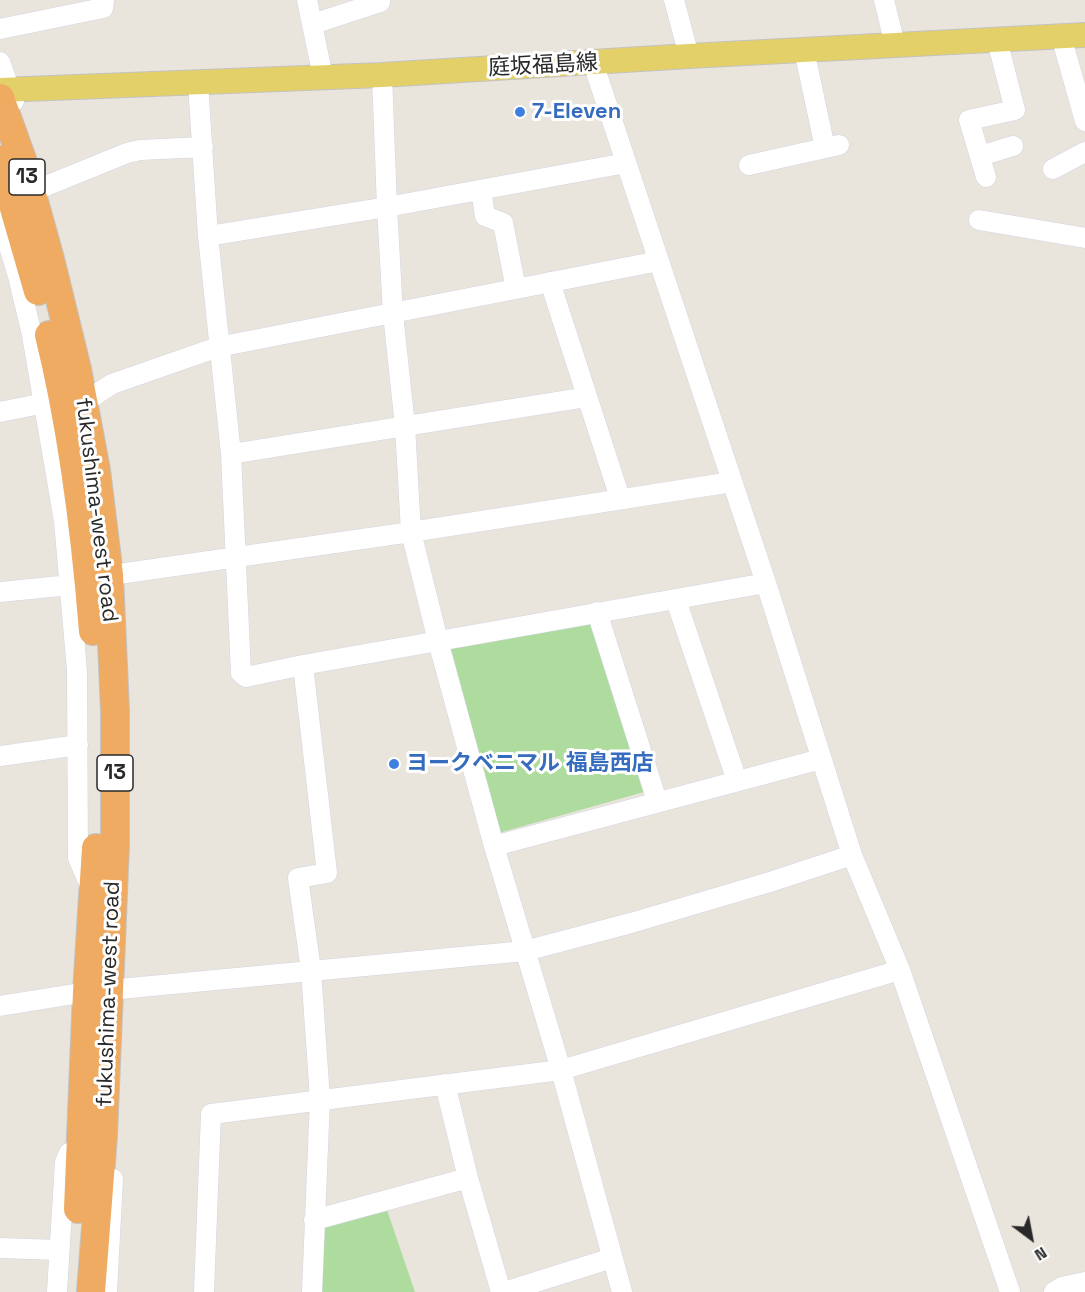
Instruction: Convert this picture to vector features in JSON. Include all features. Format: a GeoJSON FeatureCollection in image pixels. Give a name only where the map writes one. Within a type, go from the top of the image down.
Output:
{"type":"FeatureCollection","features":[{"type":"Feature","properties":{"kind":"highway","name":"fukushima-west road"},"geometry":{"type":"LineString","coordinates":[[3,92],[23,162],[72,450],[87,562],[96,668],[99,738],[93,892],[104,1109],[91,1292]]}},
{"type":"Feature","properties":{"kind":"highway","name":"fukushima-west road"},"geometry":{"type":"LineString","coordinates":[[0,160],[41,262],[77,369],[96,470],[109,575],[115,711],[115,840],[81,1150],[74,1292]]}},
{"type":"Feature","properties":{"kind":"main road","name":"庭坂福島線"},"geometry":{"type":"LineString","coordinates":[[3,92],[382,75],[1085,35]]}},
{"type":"Feature","properties":{"kind":"street"},"geometry":{"type":"LineString","coordinates":[[0,29],[103,8],[104,0]]}},
{"type":"Feature","properties":{"kind":"street"},"geometry":{"type":"LineString","coordinates":[[308,0],[323,77]]}},
{"type":"Feature","properties":{"kind":"street"},"geometry":{"type":"LineString","coordinates":[[313,24],[380,2],[380,0]]}},
{"type":"Feature","properties":{"kind":"street"},"geometry":{"type":"LineString","coordinates":[[674,0],[689,56]]}},
{"type":"Feature","properties":{"kind":"street"},"geometry":{"type":"LineString","coordinates":[[884,0],[895,45]]}},
{"type":"Feature","properties":{"kind":"street"},"geometry":{"type":"LineString","coordinates":[[1060,36],[1085,122]]}},
{"type":"Feature","properties":{"kind":"street"},"geometry":{"type":"LineString","coordinates":[[986,177],[969,120],[1015,110],[997,40]]}},
{"type":"Feature","properties":{"kind":"street"},"geometry":{"type":"LineString","coordinates":[[749,165],[832,146],[804,50]]}},
{"type":"Feature","properties":{"kind":"street"},"geometry":{"type":"LineString","coordinates":[[0,62],[3,92],[41,188],[64,267],[104,460],[119,574],[128,697],[127,821],[115,840]]}},
{"type":"Feature","properties":{"kind":"street"},"geometry":{"type":"LineString","coordinates":[[593,63],[766,583],[852,855],[900,970],[1010,1292]]}},
{"type":"Feature","properties":{"kind":"street"},"geometry":{"type":"LineString","coordinates":[[382,75],[393,314],[405,426],[411,532],[494,846],[561,1070],[622,1292]]}},
{"type":"Feature","properties":{"kind":"street"},"geometry":{"type":"LineString","coordinates":[[198,83],[208,236],[231,454],[241,673],[246,677],[766,583]]}},
{"type":"Feature","properties":{"kind":"street"},"geometry":{"type":"LineString","coordinates":[[980,156],[1013,146]]}},
{"type":"Feature","properties":{"kind":"street"},"geometry":{"type":"LineString","coordinates":[[41,188],[127,153],[140,150],[203,147]]}},
{"type":"Feature","properties":{"kind":"street"},"geometry":{"type":"LineString","coordinates":[[1053,169],[1085,152]]}},
{"type":"Feature","properties":{"kind":"street"},"geometry":{"type":"LineString","coordinates":[[208,236],[387,207],[626,163]]}},
{"type":"Feature","properties":{"kind":"street"},"geometry":{"type":"LineString","coordinates":[[481,189],[485,216],[503,223],[516,289]]}},
{"type":"Feature","properties":{"kind":"street"},"geometry":{"type":"LineString","coordinates":[[979,220],[1085,238]]}},
{"type":"Feature","properties":{"kind":"street"},"geometry":{"type":"LineString","coordinates":[[2,230],[18,276],[32,335],[64,521],[77,671],[78,858],[93,892]]}},
{"type":"Feature","properties":{"kind":"street"},"geometry":{"type":"LineString","coordinates":[[92,397],[112,384],[218,347],[659,261]]}},
{"type":"Feature","properties":{"kind":"street"},"geometry":{"type":"LineString","coordinates":[[550,282],[620,498]]}},
{"type":"Feature","properties":{"kind":"street"},"geometry":{"type":"LineString","coordinates":[[231,454],[587,397]]}},
{"type":"Feature","properties":{"kind":"street"},"geometry":{"type":"LineString","coordinates":[[0,412],[45,403]]}},
{"type":"Feature","properties":{"kind":"street"},"geometry":{"type":"LineString","coordinates":[[119,574],[411,532],[732,482]]}},
{"type":"Feature","properties":{"kind":"street"},"geometry":{"type":"LineString","coordinates":[[0,592],[70,585]]}},
{"type":"Feature","properties":{"kind":"street"},"geometry":{"type":"LineString","coordinates":[[676,600],[737,781]]}},
{"type":"Feature","properties":{"kind":"street"},"geometry":{"type":"LineString","coordinates":[[597,612],[657,801]]}},
{"type":"Feature","properties":{"kind":"street"},"geometry":{"type":"LineString","coordinates":[[303,665],[327,873],[298,878],[311,970],[320,1098],[312,1292]]}},
{"type":"Feature","properties":{"kind":"street"},"geometry":{"type":"LineString","coordinates":[[0,756],[78,746]]}},
{"type":"Feature","properties":{"kind":"street"},"geometry":{"type":"LineString","coordinates":[[494,846],[821,759]]}},
{"type":"Feature","properties":{"kind":"street"},"geometry":{"type":"LineString","coordinates":[[0,1006],[98,991],[525,951],[631,923],[852,855]]}},
{"type":"Feature","properties":{"kind":"street"},"geometry":{"type":"LineString","coordinates":[[204,1292],[211,1114],[320,1098],[561,1070],[900,970]]}},
{"type":"Feature","properties":{"kind":"street"},"geometry":{"type":"LineString","coordinates":[[445,1084],[468,1178],[502,1292],[612,1258]]}},
{"type":"Feature","properties":{"kind":"street"},"geometry":{"type":"LineString","coordinates":[[104,1109],[113,1118],[116,1131],[107,1292]]}},
{"type":"Feature","properties":{"kind":"street"},"geometry":{"type":"LineString","coordinates":[[57,1292],[65,1162],[69,1153],[81,1150]]}},
{"type":"Feature","properties":{"kind":"street"},"geometry":{"type":"LineString","coordinates":[[314,1220],[468,1178]]}},
{"type":"Feature","properties":{"kind":"street"},"geometry":{"type":"LineString","coordinates":[[0,1248],[59,1250]]}},
{"type":"Feature","properties":{"kind":"street"},"geometry":{"type":"LineString","coordinates":[[1054,1292],[1062,1287],[1085,1282]]}},
{"type":"Feature","properties":{"kind":"green space"},"geometry":{"type":"Polygon","coordinates":[[[589,615],[644,792],[495,834],[440,643],[589,615]]]}},
{"type":"Feature","properties":{"kind":"green space"},"geometry":{"type":"Polygon","coordinates":[[[386,1207],[415,1292],[317,1292],[320,1224],[386,1207]]]}},
{"type":"Feature","properties":{"kind":"place","name":"7-Eleven"},"geometry":{"type":"Point","coordinates":[520,112]}},
{"type":"Feature","properties":{"kind":"place","name":"ヨークベニマル 福島西店"},"geometry":{"type":"Point","coordinates":[394,764]}}]}
